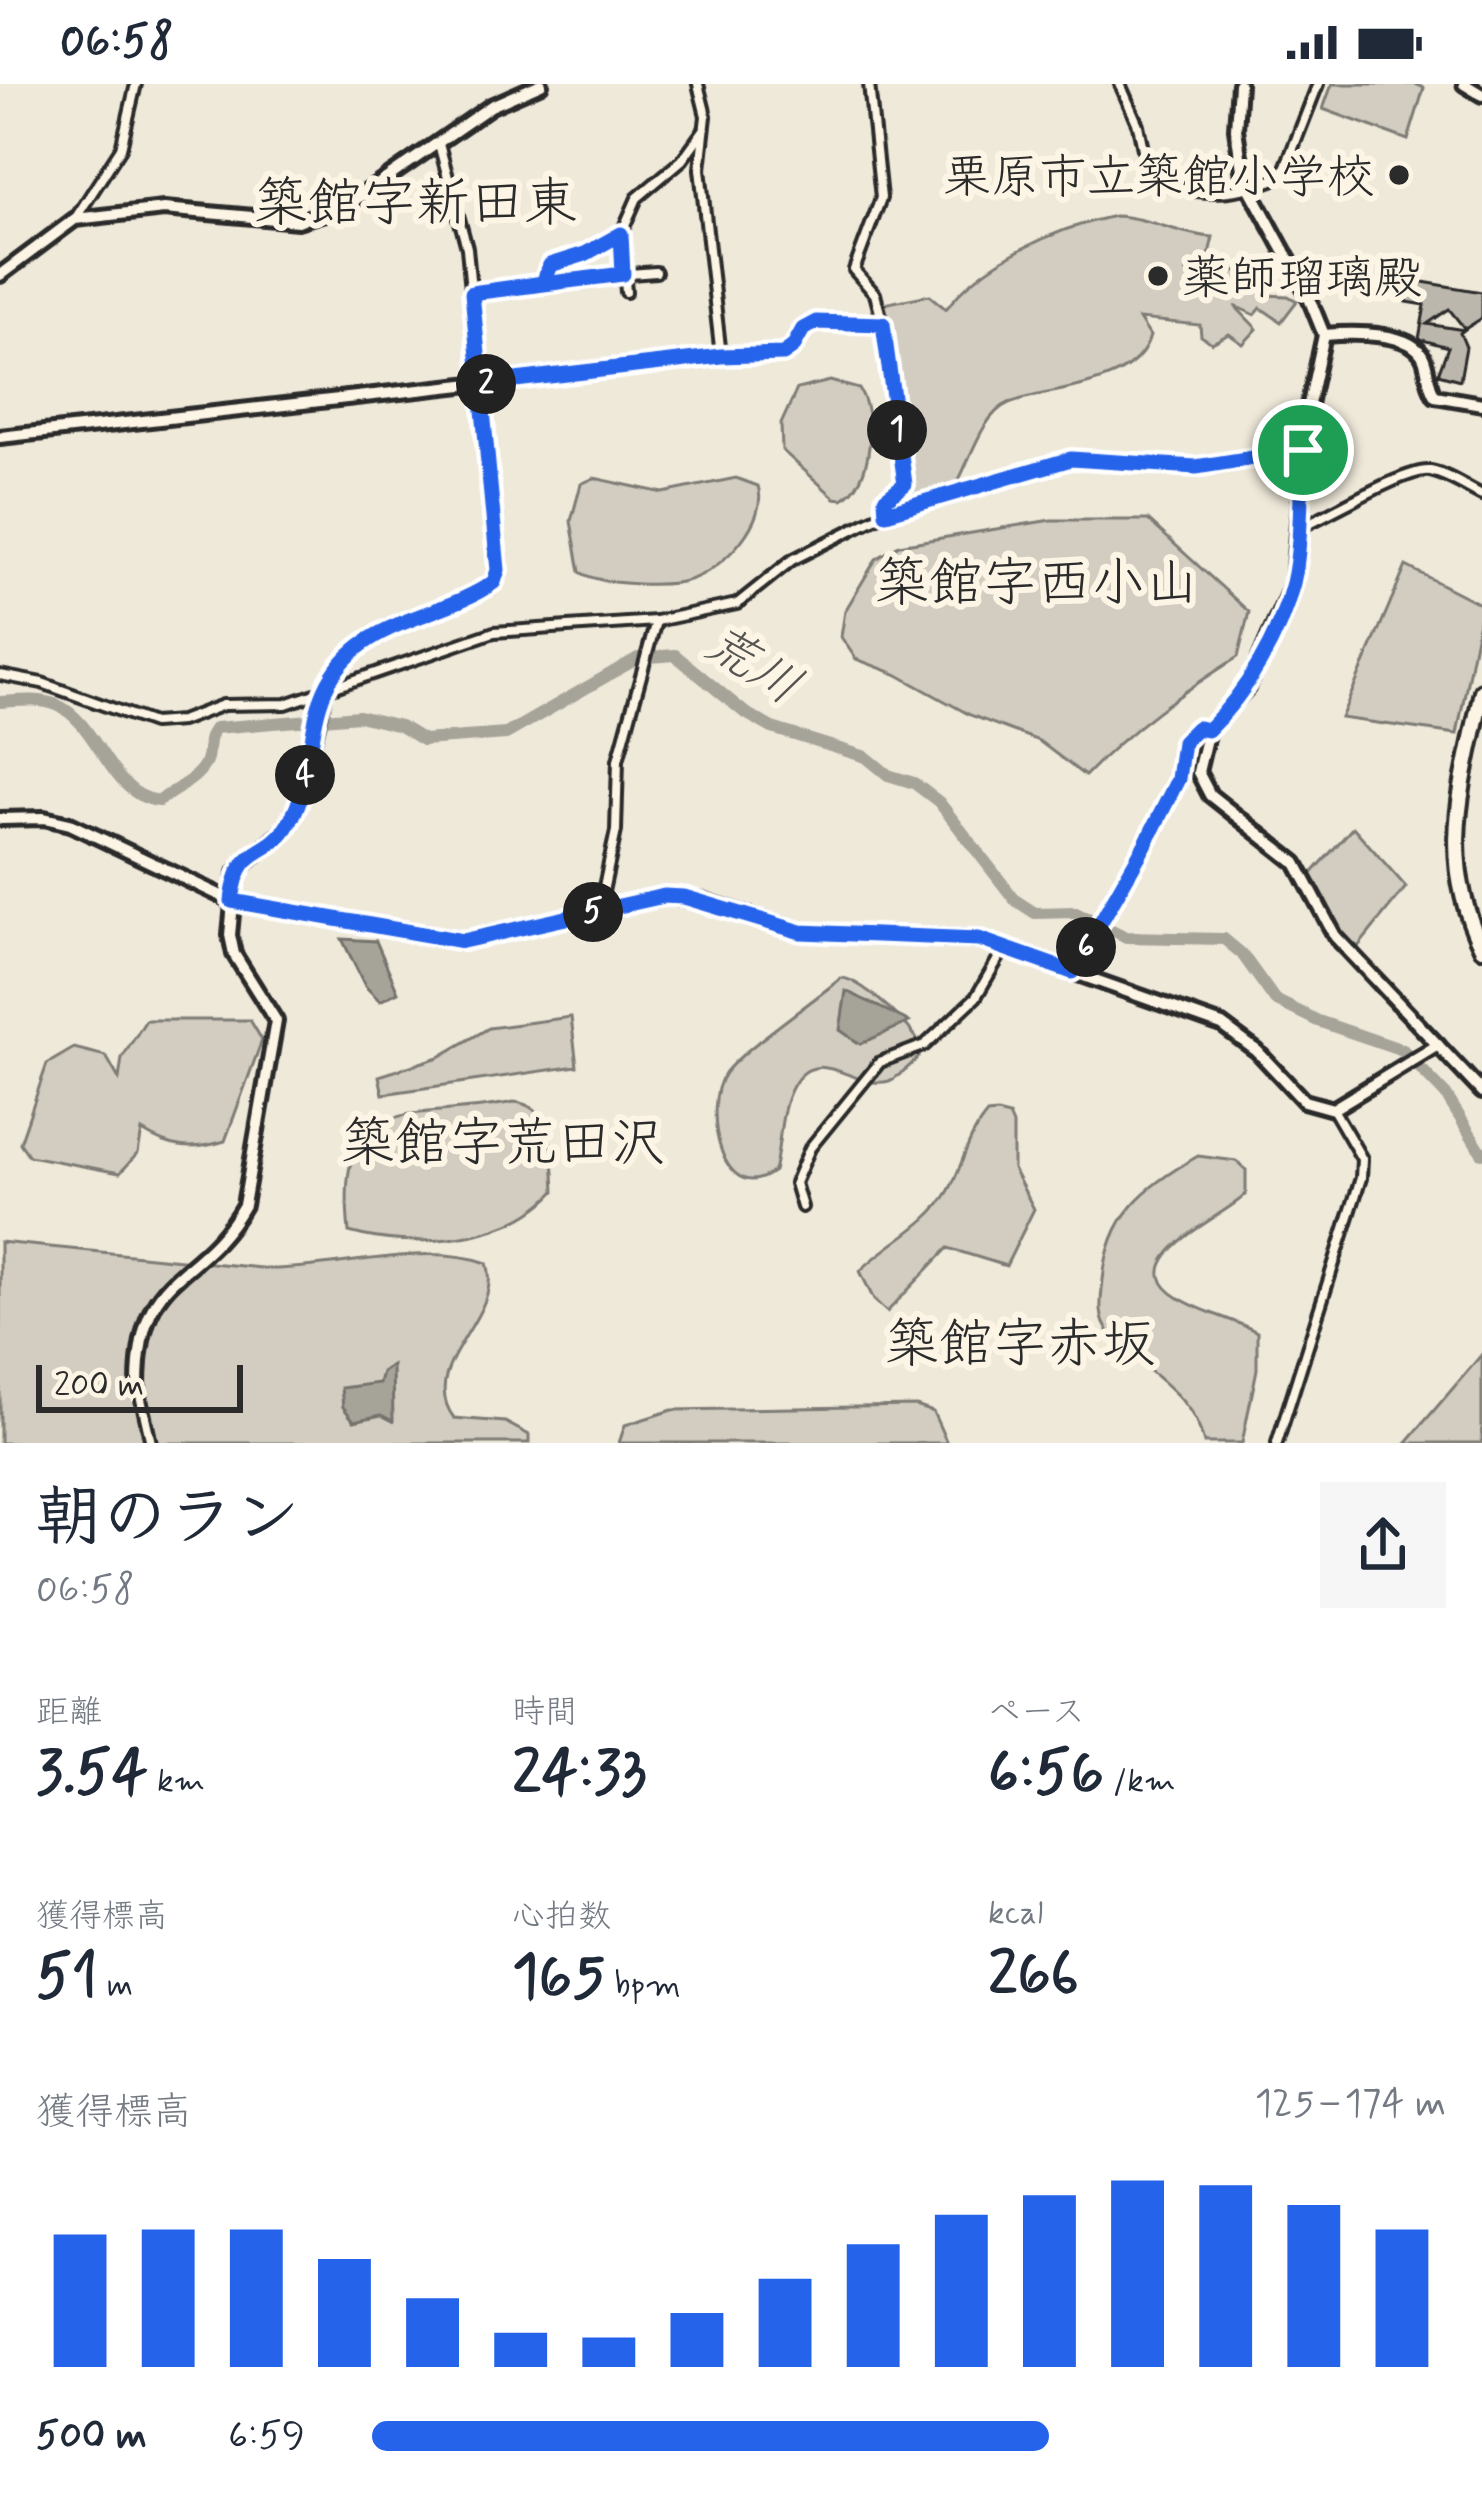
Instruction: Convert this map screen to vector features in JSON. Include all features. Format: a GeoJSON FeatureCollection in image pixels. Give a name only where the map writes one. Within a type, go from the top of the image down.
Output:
{"type":"FeatureCollection","features":[{"type":"Feature","properties":{"kind":"highway"},"geometry":{"type":"LineString","coordinates":[[1482,692],[1456,819],[1454,862],[1463,904],[1482,948]]}},
{"type":"Feature","properties":{"kind":"street"},"geometry":{"type":"LineString","coordinates":[[0,275],[75,219],[121,148],[136,84]]}},
{"type":"Feature","properties":{"kind":"street"},"geometry":{"type":"LineString","coordinates":[[75,219],[164,209],[298,221],[345,207],[490,106],[541,84]]}},
{"type":"Feature","properties":{"kind":"street"},"geometry":{"type":"LineString","coordinates":[[698,84],[706,116],[700,169],[721,356]]}},
{"type":"Feature","properties":{"kind":"street"},"geometry":{"type":"LineString","coordinates":[[869,84],[880,198],[854,270],[872,290],[883,324],[905,484],[885,499],[886,513]]}},
{"type":"Feature","properties":{"kind":"street"},"geometry":{"type":"LineString","coordinates":[[1120,84],[1138,125],[1152,178],[1213,193],[1249,190],[1287,170],[1318,84]]}},
{"type":"Feature","properties":{"kind":"street"},"geometry":{"type":"LineString","coordinates":[[1239,84],[1236,129],[1249,190],[1307,293],[1324,335],[1303,450],[1293,582],[1247,688],[1208,730],[1198,772],[1202,785],[1296,863],[1335,936],[1433,1049],[1482,1092]]}},
{"type":"Feature","properties":{"kind":"street"},"geometry":{"type":"LineString","coordinates":[[1464,84],[1482,95]]}},
{"type":"Feature","properties":{"kind":"street"},"geometry":{"type":"LineString","coordinates":[[626,292],[621,234],[637,198],[682,160],[704,129]]}},
{"type":"Feature","properties":{"kind":"street"},"geometry":{"type":"LineString","coordinates":[[151,1443],[138,1385],[144,1321],[161,1291],[234,1223],[247,1190],[276,1021],[234,954],[236,872],[246,858],[286,828],[299,802],[325,691],[352,655],[378,632],[494,582],[498,570],[472,293],[462,224],[440,144]]}},
{"type":"Feature","properties":{"kind":"street"},"geometry":{"type":"LineString","coordinates":[[543,283],[550,265],[585,254],[621,234]]}},
{"type":"Feature","properties":{"kind":"street"},"geometry":{"type":"LineString","coordinates":[[472,293],[656,272]]}},
{"type":"Feature","properties":{"kind":"street"},"geometry":{"type":"LineString","coordinates":[[0,437],[721,356],[783,354],[803,329],[816,322],[883,324]]}},
{"type":"Feature","properties":{"kind":"street"},"geometry":{"type":"LineString","coordinates":[[1324,335],[1363,334],[1414,347],[1424,356],[1435,396],[1482,404]]}},
{"type":"Feature","properties":{"kind":"street"},"geometry":{"type":"LineString","coordinates":[[0,675],[42,683],[153,723],[181,721],[223,705],[286,704],[494,632],[656,621],[736,604],[792,560],[886,513],[1071,459],[1196,467],[1303,450]]}},
{"type":"Feature","properties":{"kind":"street"},"geometry":{"type":"LineString","coordinates":[[1297,529],[1342,510],[1392,480],[1420,471],[1441,475],[1482,495]]}},
{"type":"Feature","properties":{"kind":"street"},"geometry":{"type":"LineString","coordinates":[[599,910],[616,831],[618,760],[656,621]]}},
{"type":"Feature","properties":{"kind":"street"},"geometry":{"type":"LineString","coordinates":[[1072,972],[1178,779],[1183,742],[1197,728],[1208,730]]}},
{"type":"Feature","properties":{"kind":"street"},"geometry":{"type":"LineString","coordinates":[[0,819],[44,818],[70,824],[232,901],[463,941],[664,896],[684,897],[801,932],[963,936],[1222,1025],[1257,1051],[1304,1101],[1333,1109],[1362,1159],[1277,1443]]}},
{"type":"Feature","properties":{"kind":"street"},"geometry":{"type":"LineString","coordinates":[[802,1207],[795,1183],[810,1148],[880,1062],[925,1045],[976,997],[1005,947]]}},
{"type":"Feature","properties":{"kind":"street"},"geometry":{"type":"LineString","coordinates":[[1333,1109],[1433,1049]]}},
{"type":"Feature","properties":{"kind":"shaded area"},"geometry":{"type":"Polygon","coordinates":[[[1332,84],[1415,84],[1424,88],[1408,140],[1323,109],[1332,84]]]}},
{"type":"Feature","properties":{"kind":"shaded area"},"geometry":{"type":"Polygon","coordinates":[[[1114,216],[1213,237],[1208,258],[1187,269],[1187,274],[1196,277],[1198,288],[1205,290],[1207,267],[1213,263],[1263,280],[1264,295],[1297,301],[1281,322],[1261,308],[1255,315],[1235,306],[1257,329],[1243,344],[1229,334],[1212,343],[1201,336],[1200,325],[1139,319],[1150,336],[1128,367],[998,410],[981,432],[948,498],[923,497],[907,490],[896,460],[897,379],[874,327],[883,304],[929,295],[946,309],[979,276],[1022,249],[1114,216]]]}},
{"type":"Feature","properties":{"kind":"shaded area"},"geometry":{"type":"Polygon","coordinates":[[[830,381],[859,389],[870,431],[861,479],[842,499],[835,498],[782,450],[781,424],[797,389],[830,381]]]}},
{"type":"Feature","properties":{"kind":"shaded area"},"geometry":{"type":"Polygon","coordinates":[[[594,478],[663,493],[736,478],[758,486],[760,499],[741,541],[704,573],[667,584],[618,582],[580,572],[571,521],[581,484],[594,478]]]}},
{"type":"Feature","properties":{"kind":"shaded area"},"geometry":{"type":"Polygon","coordinates":[[[1051,520],[1148,520],[1249,612],[1238,657],[1158,712],[1085,776],[1039,741],[970,715],[896,674],[856,659],[841,637],[845,611],[876,559],[899,545],[1051,520]]]}},
{"type":"Feature","properties":{"kind":"shaded area"},"geometry":{"type":"Polygon","coordinates":[[[1406,566],[1482,605],[1457,734],[1341,718],[1406,566]]]}},
{"type":"Feature","properties":{"kind":"shaded area"},"geometry":{"type":"Polygon","coordinates":[[[1353,827],[1406,887],[1357,948],[1300,887],[1353,827]]]}},
{"type":"Feature","properties":{"kind":"shaded area"},"geometry":{"type":"Polygon","coordinates":[[[342,939],[376,941],[398,992],[380,1001],[365,986],[342,939]]]}},
{"type":"Feature","properties":{"kind":"shaded area"},"geometry":{"type":"Polygon","coordinates":[[[841,978],[870,993],[903,1022],[917,1041],[919,1057],[889,1081],[863,1080],[825,1068],[803,1074],[785,1106],[774,1171],[756,1180],[741,1177],[729,1167],[716,1129],[718,1089],[725,1073],[762,1038],[841,978]]]}},
{"type":"Feature","properties":{"kind":"shaded area"},"geometry":{"type":"Polygon","coordinates":[[[846,991],[909,1022],[860,1044],[840,1030],[846,991]]]}},
{"type":"Feature","properties":{"kind":"shaded area"},"geometry":{"type":"Polygon","coordinates":[[[571,1017],[577,1066],[383,1094],[379,1076],[439,1057],[489,1028],[571,1017]]]}},
{"type":"Feature","properties":{"kind":"shaded area"},"geometry":{"type":"Polygon","coordinates":[[[146,1020],[250,1020],[262,1040],[225,1141],[182,1146],[142,1131],[138,1153],[120,1173],[29,1156],[20,1143],[47,1064],[74,1048],[106,1056],[119,1079],[122,1058],[146,1020]]]}},
{"type":"Feature","properties":{"kind":"shaded area"},"geometry":{"type":"Polygon","coordinates":[[[514,1102],[537,1113],[552,1149],[555,1191],[535,1208],[512,1222],[458,1238],[402,1240],[349,1232],[347,1185],[354,1153],[367,1132],[386,1120],[412,1114],[514,1102]]]}},
{"type":"Feature","properties":{"kind":"shaded area"},"geometry":{"type":"Polygon","coordinates":[[[987,1114],[1009,1116],[1013,1125],[1013,1169],[1034,1209],[1006,1266],[948,1248],[887,1312],[874,1300],[860,1271],[939,1204],[980,1123],[987,1114]]]}},
{"type":"Feature","properties":{"kind":"shaded area"},"geometry":{"type":"Polygon","coordinates":[[[1198,1156],[1236,1161],[1246,1170],[1246,1194],[1182,1240],[1160,1269],[1163,1284],[1179,1298],[1257,1332],[1257,1369],[1242,1443],[1204,1443],[1189,1409],[1122,1347],[1102,1315],[1107,1257],[1121,1220],[1145,1192],[1198,1156]]]}},
{"type":"Feature","properties":{"kind":"shaded area"},"geometry":{"type":"Polygon","coordinates":[[[0,1242],[271,1269],[409,1255],[487,1263],[484,1303],[452,1360],[445,1399],[454,1418],[505,1422],[529,1435],[529,1443],[0,1443],[0,1242]]]}},
{"type":"Feature","properties":{"kind":"shaded area"},"geometry":{"type":"Polygon","coordinates":[[[1482,1354],[1482,1443],[1406,1443],[1472,1366],[1482,1354]]]}},
{"type":"Feature","properties":{"kind":"shaded area"},"geometry":{"type":"Polygon","coordinates":[[[392,1365],[393,1421],[381,1415],[354,1421],[343,1407],[341,1388],[379,1383],[382,1372],[392,1365]]]}},
{"type":"Feature","properties":{"kind":"shaded area"},"geometry":{"type":"Polygon","coordinates":[[[916,1406],[933,1412],[947,1443],[619,1443],[625,1425],[672,1410],[916,1406]]]}},
{"type":"Feature","properties":{"kind":"building"},"geometry":{"type":"Polygon","coordinates":[[[1411,280],[1482,292],[1482,318],[1465,329],[1449,309],[1427,324],[1464,330],[1460,333],[1466,347],[1460,380],[1438,374],[1448,347],[1419,339],[1425,305],[1407,302],[1411,280]]]}},
{"type":"Feature","properties":{"kind":"waterway","name":"荒川"},"geometry":{"type":"LineString","coordinates":[[0,702],[57,705],[84,727],[128,786],[159,801],[200,771],[215,728],[359,716],[400,726],[423,740],[506,734],[638,658],[675,655],[744,712],[772,728],[866,757],[888,775],[914,783],[939,802],[1015,900],[1035,913],[1076,912],[1126,937],[1224,939],[1242,954],[1275,1000],[1318,1021],[1403,1050],[1446,1095],[1482,1153]]}},
{"type":"Feature","properties":{"kind":"place","name":"栗原市立築館小学校"},"geometry":{"type":"Point","coordinates":[1399,175]}},
{"type":"Feature","properties":{"kind":"place","name":"薬師瑠璃殿"},"geometry":{"type":"Point","coordinates":[1158,276]}},
{"type":"Feature","properties":{"kind":"district","name":"築館字新田東"},"geometry":{"type":"Point","coordinates":[416,201]}},
{"type":"Feature","properties":{"kind":"district","name":"築館字西小山"},"geometry":{"type":"Point","coordinates":[1037,581]}},
{"type":"Feature","properties":{"kind":"district","name":"築館字荒田沢"},"geometry":{"type":"Point","coordinates":[503,1141]}},
{"type":"Feature","properties":{"kind":"district","name":"築館字赤坂"},"geometry":{"type":"Point","coordinates":[1020,1342]}},
{"type":"Feature","properties":{"kind":"route"},"geometry":{"type":"LineString","coordinates":[[1303,450],[1196,467],[1071,459],[886,513],[885,499],[905,484],[883,324],[816,322],[803,329],[783,354],[721,356],[481,384],[472,293],[543,283],[550,265],[585,254],[621,234],[623,274],[472,293],[498,570],[494,582],[378,632],[336,673],[325,691],[299,802],[286,828],[246,858],[236,872],[232,901],[463,941],[664,896],[684,897],[801,932],[979,939],[1072,972],[1178,779],[1183,742],[1197,728],[1208,730],[1230,709],[1247,688],[1270,638],[1293,582],[1303,450]]}}]}
